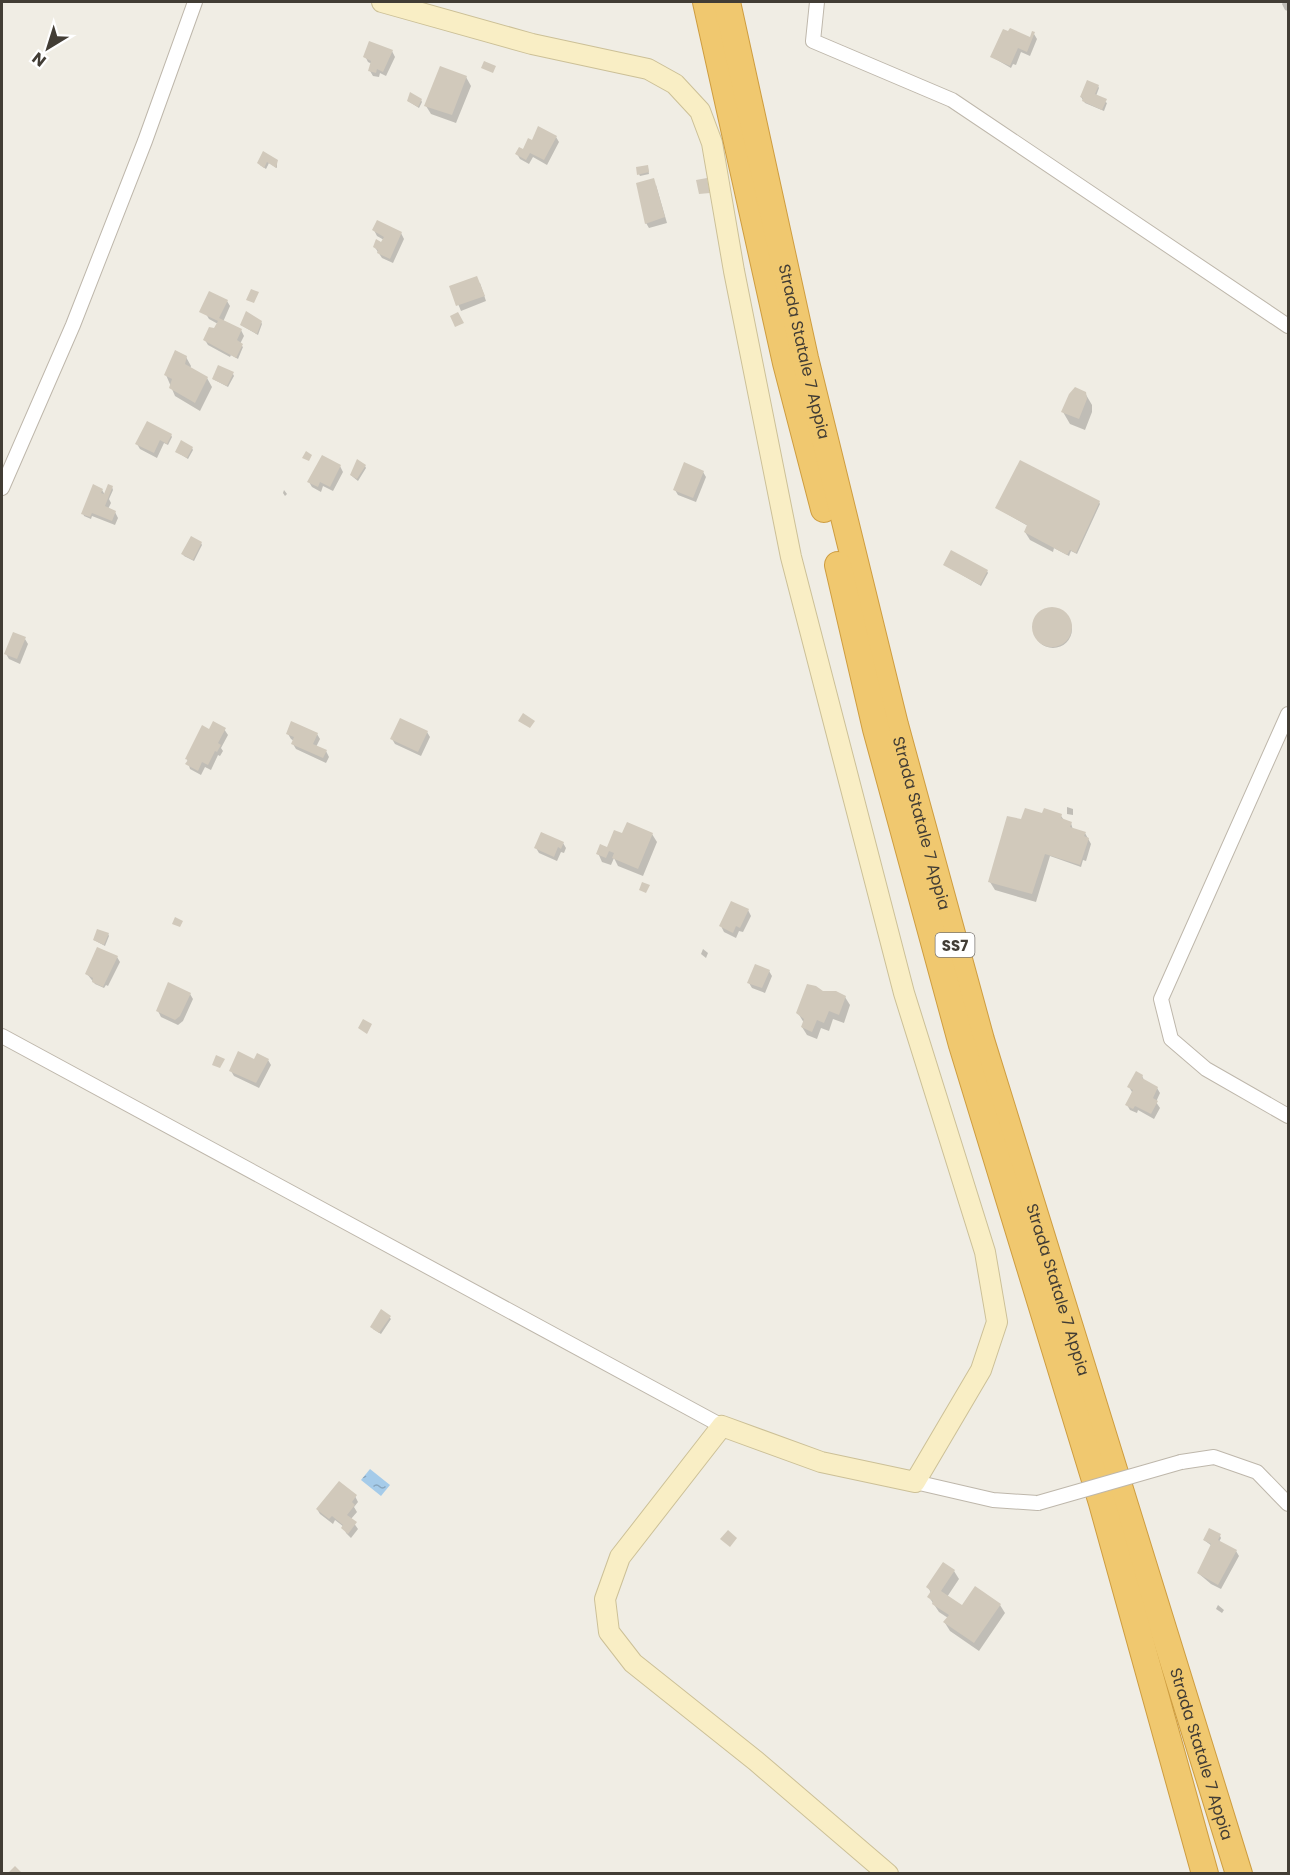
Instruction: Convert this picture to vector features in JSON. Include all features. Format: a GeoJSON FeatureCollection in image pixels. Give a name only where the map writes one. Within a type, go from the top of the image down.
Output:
{"type":"FeatureCollection","features":[{"type":"Feature","properties":{"kind":"highway","name":"Strada Statale 7 Appia"},"geometry":{"type":"LineString","coordinates":[[706,2],[786,363],[833,544],[876,729],[962,1046],[1102,1503],[1205,1874]]}},
{"type":"Feature","properties":{"kind":"highway","name":"Strada Statale 7 Appia"},"geometry":{"type":"LineString","coordinates":[[727,2],[808,369],[895,725],[981,1040],[1239,1874]]}},
{"type":"Feature","properties":{"kind":"street"},"geometry":{"type":"LineString","coordinates":[[2,489],[73,325],[145,141],[195,2]]}},
{"type":"Feature","properties":{"kind":"street"},"geometry":{"type":"LineString","coordinates":[[382,2],[532,44],[648,69],[675,84],[700,111],[712,143],[734,271],[791,557],[904,993],[985,1252],[997,1322],[981,1370],[915,1482]]}},
{"type":"Feature","properties":{"kind":"street"},"geometry":{"type":"LineString","coordinates":[[817,2],[813,40],[952,100],[1288,326]]}},
{"type":"Feature","properties":{"kind":"street"},"geometry":{"type":"LineString","coordinates":[[1288,714],[1161,999],[1171,1039],[1206,1069],[1288,1116]]}},
{"type":"Feature","properties":{"kind":"street"},"geometry":{"type":"LineString","coordinates":[[2,1036],[722,1426],[821,1462],[993,1500],[1038,1503],[1181,1462],[1214,1457],[1257,1472],[1288,1504]]}},
{"type":"Feature","properties":{"kind":"street"},"geometry":{"type":"LineString","coordinates":[[722,1426],[620,1557],[605,1599],[609,1632],[633,1663],[763,1767],[888,1874]]}},
{"type":"Feature","properties":{"kind":"water"},"geometry":{"type":"Polygon","coordinates":[[[370,1469],[390,1485],[381,1496],[361,1480],[370,1469]]]}},
{"type":"Feature","properties":{"kind":"building"},"geometry":{"type":"Polygon","coordinates":[[[1010,28],[1030,37],[1032,31],[1035,32],[1027,52],[1018,48],[1010,66],[990,57],[1003,29],[1008,31],[1010,28]]]}},
{"type":"Feature","properties":{"kind":"building"},"geometry":{"type":"Polygon","coordinates":[[[369,41],[393,50],[383,72],[377,69],[376,73],[368,71],[371,61],[363,57],[369,41]]]}},
{"type":"Feature","properties":{"kind":"building"},"geometry":{"type":"Polygon","coordinates":[[[484,61],[496,66],[493,73],[481,68],[484,61]]]}},
{"type":"Feature","properties":{"kind":"building"},"geometry":{"type":"Polygon","coordinates":[[[440,66],[467,76],[452,115],[424,106],[440,66]]]}},
{"type":"Feature","properties":{"kind":"building"},"geometry":{"type":"Polygon","coordinates":[[[1087,80],[1099,85],[1095,94],[1107,99],[1102,110],[1082,101],[1083,98],[1080,97],[1087,80]]]}},
{"type":"Feature","properties":{"kind":"building"},"geometry":{"type":"Polygon","coordinates":[[[410,92],[422,99],[418,107],[407,101],[410,92]]]}},
{"type":"Feature","properties":{"kind":"building"},"geometry":{"type":"Polygon","coordinates":[[[538,126],[557,136],[544,160],[530,153],[526,160],[515,154],[519,147],[523,149],[528,138],[532,140],[538,126]]]}},
{"type":"Feature","properties":{"kind":"building"},"geometry":{"type":"Polygon","coordinates":[[[263,151],[278,160],[276,168],[267,162],[264,168],[257,163],[263,151]]]}},
{"type":"Feature","properties":{"kind":"building"},"geometry":{"type":"Polygon","coordinates":[[[648,165],[649,172],[637,175],[636,167],[648,165]]]}},
{"type":"Feature","properties":{"kind":"building"},"geometry":{"type":"Polygon","coordinates":[[[654,178],[665,217],[645,224],[636,183],[654,178]]]}},
{"type":"Feature","properties":{"kind":"building"},"geometry":{"type":"Polygon","coordinates":[[[707,178],[710,193],[699,194],[696,180],[707,178]]]}},
{"type":"Feature","properties":{"kind":"building"},"geometry":{"type":"Polygon","coordinates":[[[377,220],[402,232],[390,259],[377,253],[378,250],[373,247],[376,239],[381,242],[384,237],[372,230],[377,220]]]}},
{"type":"Feature","properties":{"kind":"building"},"geometry":{"type":"Polygon","coordinates":[[[477,276],[485,296],[456,306],[449,286],[477,276]]]}},
{"type":"Feature","properties":{"kind":"building"},"geometry":{"type":"Polygon","coordinates":[[[251,289],[259,292],[254,303],[246,300],[251,289]]]}},
{"type":"Feature","properties":{"kind":"building"},"geometry":{"type":"Polygon","coordinates":[[[209,291],[228,300],[219,318],[242,329],[237,340],[243,344],[236,358],[203,340],[209,327],[214,328],[218,321],[199,312],[209,291]]]}},
{"type":"Feature","properties":{"kind":"building"},"geometry":{"type":"Polygon","coordinates":[[[246,311],[262,321],[257,334],[240,325],[246,311]]]}},
{"type":"Feature","properties":{"kind":"building"},"geometry":{"type":"Polygon","coordinates":[[[458,312],[464,323],[455,327],[450,316],[458,312]]]}},
{"type":"Feature","properties":{"kind":"building"},"geometry":{"type":"Polygon","coordinates":[[[175,350],[187,356],[185,364],[208,377],[195,403],[169,388],[172,379],[164,375],[175,350]]]}},
{"type":"Feature","properties":{"kind":"building"},"geometry":{"type":"Polygon","coordinates":[[[218,365],[234,372],[227,386],[212,379],[218,365]]]}},
{"type":"Feature","properties":{"kind":"building"},"geometry":{"type":"Polygon","coordinates":[[[1075,387],[1086,392],[1087,399],[1079,419],[1061,412],[1069,394],[1075,387]]]}},
{"type":"Feature","properties":{"kind":"building"},"geometry":{"type":"Polygon","coordinates":[[[147,421],[172,434],[167,444],[160,440],[154,453],[135,444],[147,421]]]}},
{"type":"Feature","properties":{"kind":"building"},"geometry":{"type":"Polygon","coordinates":[[[181,440],[193,447],[187,458],[175,452],[181,440]]]}},
{"type":"Feature","properties":{"kind":"building"},"geometry":{"type":"Polygon","coordinates":[[[306,451],[312,455],[309,461],[302,458],[306,451]]]}},
{"type":"Feature","properties":{"kind":"building"},"geometry":{"type":"Polygon","coordinates":[[[322,455],[341,465],[330,487],[320,482],[318,487],[307,482],[322,455]]]}},
{"type":"Feature","properties":{"kind":"building"},"geometry":{"type":"Polygon","coordinates":[[[357,459],[366,465],[357,479],[350,475],[357,459]]]}},
{"type":"Feature","properties":{"kind":"building"},"geometry":{"type":"Polygon","coordinates":[[[1020,460],[1100,501],[1076,553],[1070,550],[1067,555],[1024,532],[1027,525],[995,508],[1020,460]]]}},
{"type":"Feature","properties":{"kind":"building"},"geometry":{"type":"Polygon","coordinates":[[[684,462],[704,471],[693,498],[673,490],[684,462]]]}},
{"type":"Feature","properties":{"kind":"building"},"geometry":{"type":"Polygon","coordinates":[[[93,484],[103,489],[101,493],[104,494],[108,484],[113,486],[105,506],[116,511],[112,521],[92,513],[90,517],[81,514],[93,484]]]}},
{"type":"Feature","properties":{"kind":"building"},"geometry":{"type":"Polygon","coordinates":[[[191,536],[202,542],[193,560],[181,554],[191,536]]]}},
{"type":"Feature","properties":{"kind":"building"},"geometry":{"type":"Polygon","coordinates":[[[951,550],[988,570],[980,585],[943,565],[951,550]]]}},
{"type":"Feature","properties":{"kind":"building"},"geometry":{"type":"Polygon","coordinates":[[[1052,607],[1066,613],[1072,627],[1066,641],[1052,647],[1038,641],[1032,627],[1038,613],[1052,607]]]}},
{"type":"Feature","properties":{"kind":"building"},"geometry":{"type":"Polygon","coordinates":[[[13,632],[26,637],[17,659],[4,654],[13,632]]]}},
{"type":"Feature","properties":{"kind":"building"},"geometry":{"type":"Polygon","coordinates":[[[523,713],[535,721],[530,728],[518,721],[523,713]]]}},
{"type":"Feature","properties":{"kind":"building"},"geometry":{"type":"Polygon","coordinates":[[[400,718],[428,731],[418,752],[390,739],[400,718]]]}},
{"type":"Feature","properties":{"kind":"building"},"geometry":{"type":"Polygon","coordinates":[[[213,721],[226,728],[218,743],[221,745],[208,765],[202,762],[198,771],[185,764],[188,760],[185,759],[202,725],[209,729],[213,721]]]}},
{"type":"Feature","properties":{"kind":"building"},"geometry":{"type":"Polygon","coordinates":[[[291,721],[318,733],[313,744],[327,750],[323,758],[291,744],[294,737],[286,734],[291,721]]]}},
{"type":"Feature","properties":{"kind":"building"},"geometry":{"type":"Polygon","coordinates":[[[1025,808],[1042,813],[1044,808],[1062,814],[1061,818],[1072,822],[1070,827],[1086,832],[1084,836],[1089,838],[1080,865],[1045,854],[1032,894],[988,882],[1007,816],[1021,819],[1025,808]]]}},
{"type":"Feature","properties":{"kind":"building"},"geometry":{"type":"Polygon","coordinates":[[[627,822],[653,833],[638,869],[612,858],[614,853],[609,851],[606,858],[596,854],[600,844],[607,847],[614,830],[622,833],[627,822]]]}},
{"type":"Feature","properties":{"kind":"building"},"geometry":{"type":"Polygon","coordinates":[[[541,832],[564,842],[561,849],[558,847],[554,857],[534,848],[541,832]]]}},
{"type":"Feature","properties":{"kind":"building"},"geometry":{"type":"Polygon","coordinates":[[[642,882],[650,885],[646,893],[639,890],[642,882]]]}},
{"type":"Feature","properties":{"kind":"building"},"geometry":{"type":"Polygon","coordinates":[[[731,901],[749,909],[740,928],[736,926],[733,933],[719,926],[731,901]]]}},
{"type":"Feature","properties":{"kind":"building"},"geometry":{"type":"Polygon","coordinates":[[[175,917],[183,921],[180,927],[172,924],[175,917]]]}},
{"type":"Feature","properties":{"kind":"building"},"geometry":{"type":"Polygon","coordinates":[[[97,929],[109,933],[104,945],[93,940],[97,929]]]}},
{"type":"Feature","properties":{"kind":"building"},"geometry":{"type":"Polygon","coordinates":[[[97,947],[118,956],[103,987],[92,982],[93,978],[85,974],[97,947]]]}},
{"type":"Feature","properties":{"kind":"building"},"geometry":{"type":"Polygon","coordinates":[[[755,964],[770,970],[762,988],[747,983],[755,964]]]}},
{"type":"Feature","properties":{"kind":"building"},"geometry":{"type":"Polygon","coordinates":[[[168,982],[191,993],[180,1016],[175,1020],[156,1011],[168,982]]]}},
{"type":"Feature","properties":{"kind":"building"},"geometry":{"type":"Polygon","coordinates":[[[807,984],[823,991],[836,991],[846,996],[839,1015],[829,1011],[824,1023],[817,1020],[812,1032],[801,1027],[804,1019],[796,1013],[807,984]]]}},
{"type":"Feature","properties":{"kind":"building"},"geometry":{"type":"Polygon","coordinates":[[[363,1019],[372,1024],[367,1034],[358,1028],[363,1019]]]}},
{"type":"Feature","properties":{"kind":"building"},"geometry":{"type":"Polygon","coordinates":[[[238,1051],[254,1059],[257,1053],[269,1059],[256,1083],[229,1071],[238,1051]]]}},
{"type":"Feature","properties":{"kind":"building"},"geometry":{"type":"Polygon","coordinates":[[[216,1055],[225,1059],[220,1068],[212,1065],[216,1055]]]}},
{"type":"Feature","properties":{"kind":"building"},"geometry":{"type":"Polygon","coordinates":[[[1136,1071],[1143,1075],[1142,1078],[1158,1087],[1153,1098],[1158,1101],[1151,1114],[1135,1106],[1133,1109],[1125,1105],[1133,1090],[1127,1087],[1136,1071]]]}},
{"type":"Feature","properties":{"kind":"building"},"geometry":{"type":"Polygon","coordinates":[[[381,1309],[391,1316],[379,1333],[370,1327],[381,1309]]]}},
{"type":"Feature","properties":{"kind":"building"},"geometry":{"type":"Polygon","coordinates":[[[339,1481],[357,1495],[352,1502],[355,1505],[347,1515],[357,1522],[348,1534],[341,1528],[343,1525],[332,1516],[329,1519],[316,1509],[339,1481]]]}},
{"type":"Feature","properties":{"kind":"building"},"geometry":{"type":"Polygon","coordinates":[[[1209,1528],[1221,1534],[1218,1540],[1237,1550],[1218,1585],[1197,1573],[1211,1544],[1203,1540],[1209,1528]]]}},
{"type":"Feature","properties":{"kind":"building"},"geometry":{"type":"Polygon","coordinates":[[[728,1530],[737,1538],[730,1547],[720,1539],[728,1530]]]}},
{"type":"Feature","properties":{"kind":"building"},"geometry":{"type":"Polygon","coordinates":[[[943,1562],[955,1570],[941,1591],[962,1605],[975,1586],[1001,1604],[974,1643],[943,1622],[949,1615],[932,1604],[933,1601],[927,1597],[931,1591],[926,1587],[943,1562]]]}},
{"type":"Feature","properties":{"kind":"building"},"geometry":{"type":"Polygon","coordinates":[[[15,1866],[21,1872],[7,1874],[15,1866]]]}}]}
